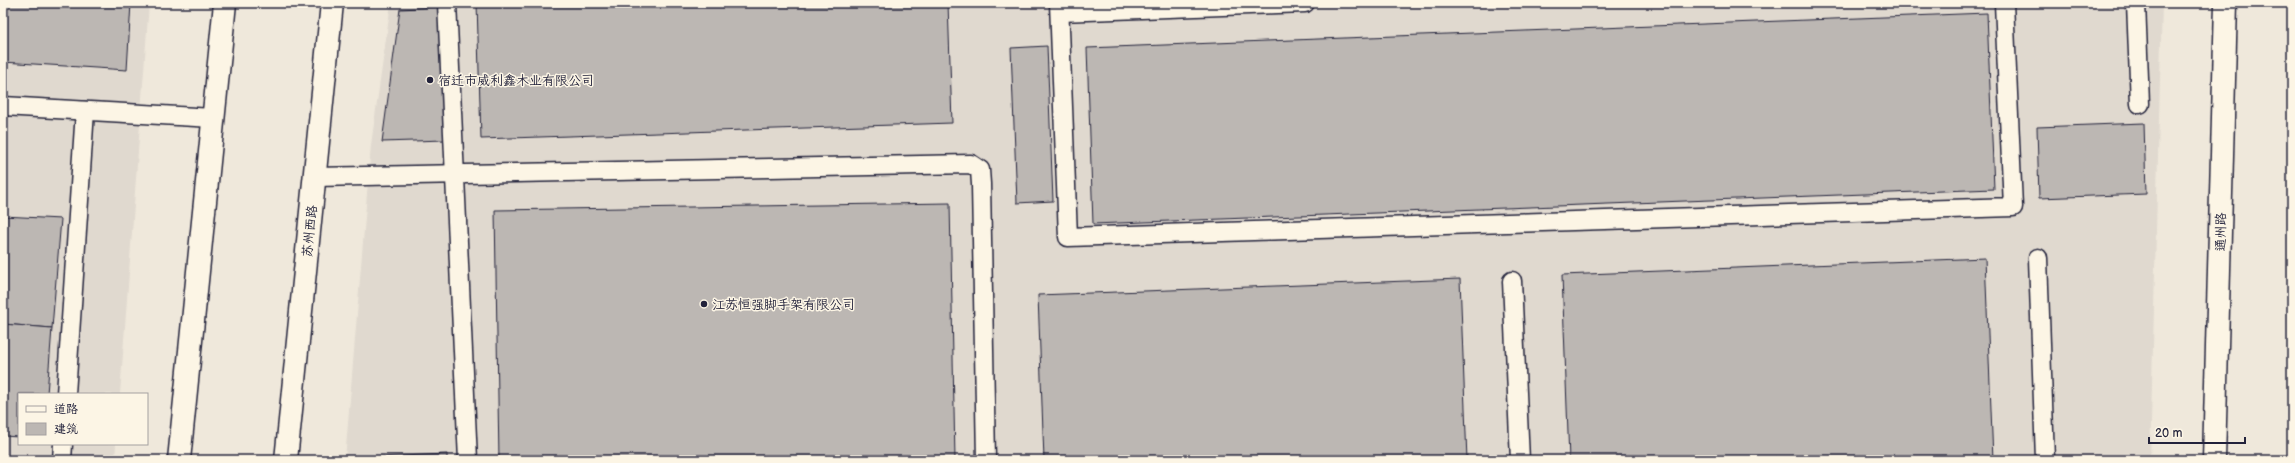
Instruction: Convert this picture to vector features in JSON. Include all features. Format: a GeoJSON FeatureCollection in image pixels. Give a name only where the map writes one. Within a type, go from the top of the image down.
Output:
{"type":"FeatureCollection","features":[{"type":"Feature","properties":{"kind":"main road"},"geometry":{"type":"LineString","coordinates":[[179,460],[225,3]]}},
{"type":"Feature","properties":{"kind":"main road","name":"苏州西路"},"geometry":{"type":"LineString","coordinates":[[286,460],[332,3]]}},
{"type":"Feature","properties":{"kind":"main road","name":"通州路"},"geometry":{"type":"LineString","coordinates":[[2214,460],[2226,3]]}},
{"type":"Feature","properties":{"kind":"lane"},"geometry":{"type":"LineString","coordinates":[[446,3],[468,460]]}},
{"type":"Feature","properties":{"kind":"lane"},"geometry":{"type":"LineString","coordinates":[[1305,3],[1060,7],[1068,237],[2013,207],[2004,3]]}},
{"type":"Feature","properties":{"kind":"lane"},"geometry":{"type":"LineString","coordinates":[[2136,3],[2140,104]]}},
{"type":"Feature","properties":{"kind":"lane"},"geometry":{"type":"LineString","coordinates":[[3,106],[213,118]]}},
{"type":"Feature","properties":{"kind":"lane"},"geometry":{"type":"LineString","coordinates":[[66,393],[85,110]]}},
{"type":"Feature","properties":{"kind":"lane"},"geometry":{"type":"LineString","coordinates":[[314,177],[971,164],[980,170],[981,184],[986,460]]}},
{"type":"Feature","properties":{"kind":"lane"},"geometry":{"type":"LineString","coordinates":[[2038,258],[2045,460]]}},
{"type":"Feature","properties":{"kind":"lane"},"geometry":{"type":"LineString","coordinates":[[1512,281],[1520,460]]}},
{"type":"Feature","properties":{"kind":"lane"},"geometry":{"type":"LineString","coordinates":[[62,460],[63,445]]}},
{"type":"Feature","properties":{"kind":"shaded area"},"geometry":{"type":"Polygon","coordinates":[[[3,3],[149,3],[120,393],[18,393],[18,445],[116,445],[115,460],[3,460],[3,3]]]}},
{"type":"Feature","properties":{"kind":"shaded area"},"geometry":{"type":"Polygon","coordinates":[[[391,3],[2162,3],[2150,460],[345,460],[371,145],[391,3]]]}},
{"type":"Feature","properties":{"kind":"building"},"geometry":{"type":"Polygon","coordinates":[[[3,3],[131,3],[127,70],[3,62],[3,3]]]}},
{"type":"Feature","properties":{"kind":"building"},"geometry":{"type":"Polygon","coordinates":[[[477,3],[948,3],[952,123],[481,139],[477,3]]]}},
{"type":"Feature","properties":{"kind":"building"},"geometry":{"type":"Polygon","coordinates":[[[438,7],[445,140],[382,142],[400,9],[438,7]]]}},
{"type":"Feature","properties":{"kind":"building"},"geometry":{"type":"Polygon","coordinates":[[[1987,13],[1994,189],[1093,224],[1087,48],[1987,13]]]}},
{"type":"Feature","properties":{"kind":"building"},"geometry":{"type":"Polygon","coordinates":[[[1047,46],[1053,201],[1017,203],[1011,48],[1047,46]]]}},
{"type":"Feature","properties":{"kind":"building"},"geometry":{"type":"Polygon","coordinates":[[[2144,123],[2146,194],[2039,198],[2037,127],[2144,123]]]}},
{"type":"Feature","properties":{"kind":"building"},"geometry":{"type":"Polygon","coordinates":[[[950,203],[955,460],[499,460],[495,210],[950,203]]]}},
{"type":"Feature","properties":{"kind":"building"},"geometry":{"type":"Polygon","coordinates":[[[3,216],[61,219],[52,328],[3,324],[3,216]]]}},
{"type":"Feature","properties":{"kind":"building"},"geometry":{"type":"Polygon","coordinates":[[[1985,258],[1993,460],[1569,460],[1562,275],[1985,258]]]}},
{"type":"Feature","properties":{"kind":"building"},"geometry":{"type":"Polygon","coordinates":[[[1460,279],[1467,460],[1044,460],[1038,295],[1460,279]]]}},
{"type":"Feature","properties":{"kind":"building"},"geometry":{"type":"Polygon","coordinates":[[[3,324],[52,328],[47,393],[18,393],[18,437],[3,436],[3,324]]]}},
{"type":"Feature","properties":{"kind":"building"},"geometry":{"type":"Polygon","coordinates":[[[447,454],[447,460],[354,460],[354,458],[447,454]]]}},
{"type":"Feature","properties":{"kind":"place","name":"宿迁市威利鑫木业有限公司"},"geometry":{"type":"Point","coordinates":[430,80]}},
{"type":"Feature","properties":{"kind":"place","name":"江苏恒强脚手架有限公司"},"geometry":{"type":"Point","coordinates":[704,304]}}]}
